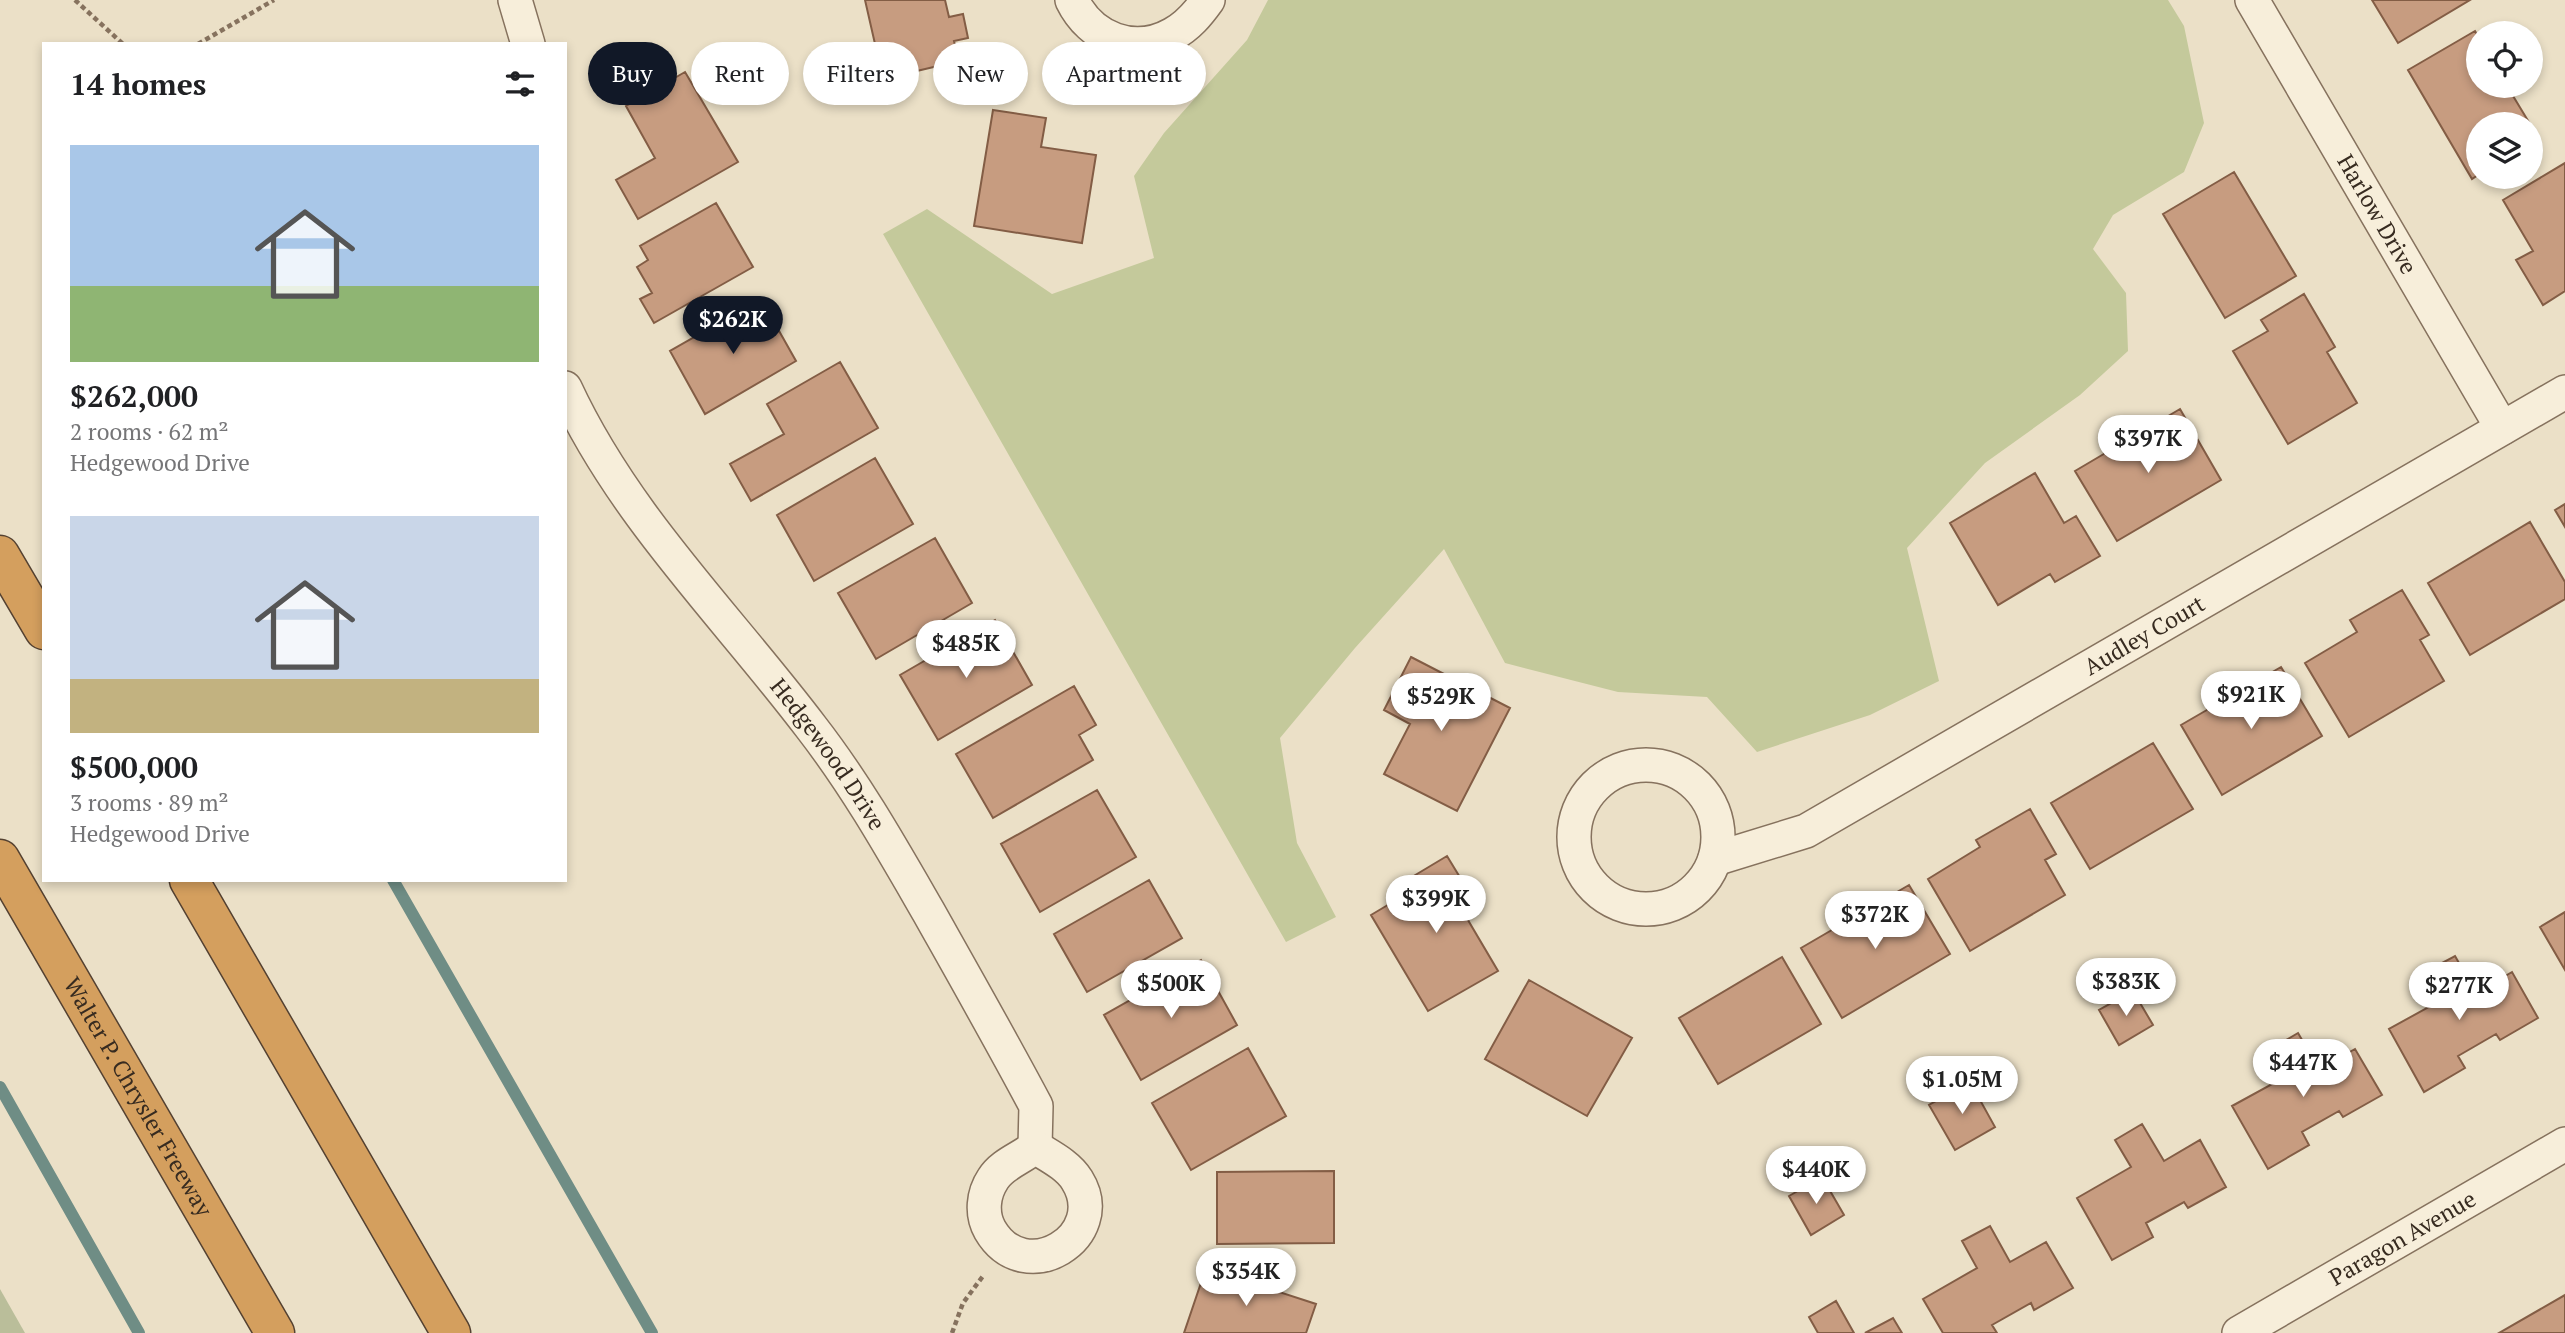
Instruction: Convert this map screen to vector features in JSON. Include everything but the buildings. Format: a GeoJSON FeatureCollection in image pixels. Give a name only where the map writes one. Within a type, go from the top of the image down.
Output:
{"type":"FeatureCollection","features":[{"type":"Feature","properties":{"kind":"highway"},"geometry":{"type":"LineString","coordinates":[[0,555],[42,627]]}},
{"type":"Feature","properties":{"kind":"highway","name":"Walter P. Chrysler Freeway"},"geometry":{"type":"LineString","coordinates":[[0,859],[275,1333]]}},
{"type":"Feature","properties":{"kind":"highway"},"geometry":{"type":"LineString","coordinates":[[190,882],[451,1333]]}},
{"type":"Feature","properties":{"kind":"street"},"geometry":{"type":"LineString","coordinates":[[515,0],[527,42]]}},
{"type":"Feature","properties":{"kind":"street"},"geometry":{"type":"LineString","coordinates":[[1072,0],[1079,14],[1094,30],[1118,41],[1145,43],[1172,35],[1194,19],[1208,0]]}},
{"type":"Feature","properties":{"kind":"street","name":"Harlow Drive"},"geometry":{"type":"LineString","coordinates":[[2252,0],[2502,428]]}},
{"type":"Feature","properties":{"kind":"street","name":"Hedgewood Drive"},"geometry":{"type":"LineString","coordinates":[[567,392],[606,466],[635,507],[812,727],[868,806],[1036,1106],[1035,1147]]}},
{"type":"Feature","properties":{"kind":"street","name":"Audley Court"},"geometry":{"type":"LineString","coordinates":[[1715,859],[1806,831],[2565,392]]}},
{"type":"Feature","properties":{"kind":"street"},"geometry":{"type":"LineString","coordinates":[[1634,766],[1658,766],[1681,774],[1700,789],[1713,810],[1718,834],[1715,859],[1705,879],[1688,895],[1668,906],[1644,909],[1622,905],[1602,894],[1586,877],[1577,856],[1574,833],[1579,811],[1592,789],[1611,774],[1634,766]]}},
{"type":"Feature","properties":{"kind":"street","name":"Paragon Avenue"},"geometry":{"type":"LineString","coordinates":[[2239,1333],[2565,1144]]}},
{"type":"Feature","properties":{"kind":"street"},"geometry":{"type":"LineString","coordinates":[[1035,1147],[1061,1164],[1077,1180],[1085,1204],[1082,1225],[1071,1242],[1056,1252],[1033,1257],[1004,1248],[987,1226],[985,1198],[993,1179],[1005,1166],[1035,1147]]}},
{"type":"Feature","properties":{"kind":"path"},"geometry":{"type":"LineString","coordinates":[[75,0],[121,42]]}},
{"type":"Feature","properties":{"kind":"path"},"geometry":{"type":"LineString","coordinates":[[201,42],[274,0]]}},
{"type":"Feature","properties":{"kind":"path"},"geometry":{"type":"LineString","coordinates":[[952,1333],[963,1303],[1004,1248]]}},
{"type":"Feature","properties":{"kind":"green space"},"geometry":{"type":"Polygon","coordinates":[[[1268,0],[2168,0],[2184,26],[2204,123],[2184,172],[2113,215],[2093,249],[2126,293],[2128,351],[2080,395],[1985,463],[1907,548],[1939,681],[1870,715],[1757,752],[1707,697],[1618,692],[1505,663],[1444,549],[1355,648],[1280,738],[1297,843],[1336,917],[1286,942],[883,234],[927,209],[1052,294],[1154,258],[1134,176],[1164,133],[1189,105],[1206,105],[1206,86],[1247,40],[1268,0]]]}},
{"type":"Feature","properties":{"kind":"green space"},"geometry":{"type":"Polygon","coordinates":[[[0,1289],[25,1333],[0,1333],[0,1289]]]}},
{"type":"Feature","properties":{"kind":"waterway"},"geometry":{"type":"LineString","coordinates":[[394,882],[652,1333]]}},
{"type":"Feature","properties":{"kind":"waterway"},"geometry":{"type":"LineString","coordinates":[[0,1087],[139,1333]]}}]}
